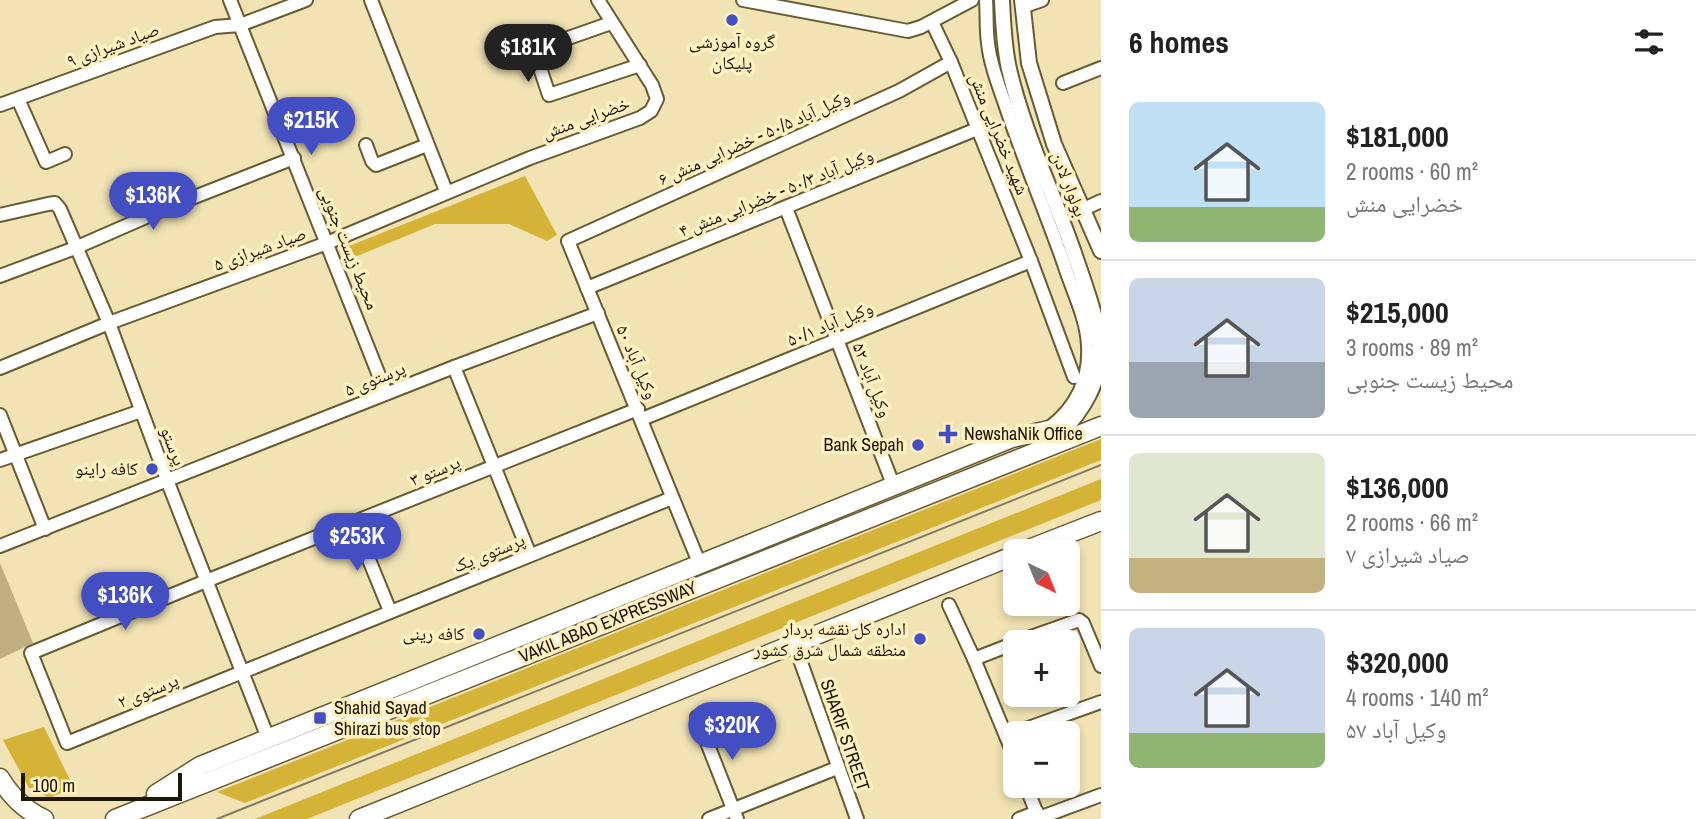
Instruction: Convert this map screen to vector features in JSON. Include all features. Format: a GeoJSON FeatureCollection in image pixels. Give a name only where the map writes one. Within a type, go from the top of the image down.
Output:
{"type":"FeatureCollection","features":[{"type":"Feature","properties":{"kind":"highway"},"geometry":{"type":"LineString","coordinates":[[114,818],[200,765],[1012,438],[1044,441],[1067,426]]}},
{"type":"Feature","properties":{"kind":"highway","name":"VAKIL ABAD EXPRESSWAY"},"geometry":{"type":"LineString","coordinates":[[114,818],[769,557],[1044,441],[1101,426]]}},
{"type":"Feature","properties":{"kind":"highway"},"geometry":{"type":"LineString","coordinates":[[1055,539],[1101,521]]}},
{"type":"Feature","properties":{"kind":"highway"},"geometry":{"type":"LineString","coordinates":[[730,553],[769,557]]}},
{"type":"Feature","properties":{"kind":"highway"},"geometry":{"type":"LineString","coordinates":[[359,819],[1003,560]]}},
{"type":"Feature","properties":{"kind":"highway"},"geometry":{"type":"LineString","coordinates":[[2,789],[44,819]]}},
{"type":"Feature","properties":{"kind":"main road","name":"بولوار لادن"},"geometry":{"type":"LineString","coordinates":[[1002,0],[1009,68],[1018,101],[1088,294],[1100,348],[1096,379],[1084,405],[1067,426]]}},
{"type":"Feature","properties":{"kind":"main road","name":"بولوار لادن"},"geometry":{"type":"LineString","coordinates":[[1022,4],[1032,74],[1054,144],[1101,251]]}},
{"type":"Feature","properties":{"kind":"street","name":"محیط زیست جنوبی"},"geometry":{"type":"LineString","coordinates":[[230,0],[386,393]]}},
{"type":"Feature","properties":{"kind":"street","name":"صیاد شیرازی ۹"},"geometry":{"type":"LineString","coordinates":[[0,105],[215,27],[240,25],[306,0]]}},
{"type":"Feature","properties":{"kind":"street"},"geometry":{"type":"LineString","coordinates":[[371,0],[446,191]]}},
{"type":"Feature","properties":{"kind":"street","name":"خضرایی منش"},"geometry":{"type":"LineString","coordinates":[[530,158],[639,118],[651,111],[657,100],[652,85],[598,0]]}},
{"type":"Feature","properties":{"kind":"street"},"geometry":{"type":"LineString","coordinates":[[743,0],[908,31],[932,22],[972,0]]}},
{"type":"Feature","properties":{"kind":"street"},"geometry":{"type":"LineString","coordinates":[[974,460],[1044,441],[1077,400],[1086,375],[1088,345],[1083,321],[1048,219],[997,80],[988,43],[986,0]]}},
{"type":"Feature","properties":{"kind":"street"},"geometry":{"type":"LineString","coordinates":[[1022,4],[1039,1]]}},
{"type":"Feature","properties":{"kind":"street","name":"شهید خضرایی منش"},"geometry":{"type":"LineString","coordinates":[[932,22],[951,61],[1074,377]]}},
{"type":"Feature","properties":{"kind":"street"},"geometry":{"type":"LineString","coordinates":[[611,23],[534,50],[549,95],[640,65]]}},
{"type":"Feature","properties":{"kind":"street","name":"وکیل آباد ۵۰/۵ - خضرایی منش ۶"},"geometry":{"type":"LineString","coordinates":[[568,241],[899,91],[951,61]]}},
{"type":"Feature","properties":{"kind":"street"},"geometry":{"type":"LineString","coordinates":[[1063,83],[1101,68]]}},
{"type":"Feature","properties":{"kind":"street"},"geometry":{"type":"LineString","coordinates":[[18,99],[46,162],[65,154]]}},
{"type":"Feature","properties":{"kind":"street","name":"وکیل آباد ۵۰/۳ - خضرایی منش ۴"},"geometry":{"type":"LineString","coordinates":[[587,288],[977,129]]}},
{"type":"Feature","properties":{"kind":"street"},"geometry":{"type":"LineString","coordinates":[[366,145],[376,165],[428,145]]}},
{"type":"Feature","properties":{"kind":"street","name":"صیاد شیرازی ۵"},"geometry":{"type":"LineString","coordinates":[[0,368],[109,323],[327,243],[530,158]]}},
{"type":"Feature","properties":{"kind":"street"},"geometry":{"type":"LineString","coordinates":[[0,276],[169,206],[294,159]]}},
{"type":"Feature","properties":{"kind":"street"},"geometry":{"type":"LineString","coordinates":[[1084,209],[1101,201]]}},
{"type":"Feature","properties":{"kind":"street","name":"پرستو"},"geometry":{"type":"LineString","coordinates":[[0,215],[55,203],[60,209],[109,323],[268,738]]}},
{"type":"Feature","properties":{"kind":"street","name":"۵۲ وکیل آباد"},"geometry":{"type":"LineString","coordinates":[[786,208],[894,486]]}},
{"type":"Feature","properties":{"kind":"street","name":"۵۰ وکیل آباد"},"geometry":{"type":"LineString","coordinates":[[568,241],[701,565]]}},
{"type":"Feature","properties":{"kind":"street","name":"وکیل آباد ۵۰/۱"},"geometry":{"type":"LineString","coordinates":[[640,414],[838,340],[1031,261]]}},
{"type":"Feature","properties":{"kind":"street","name":"پرستوی ۵"},"geometry":{"type":"LineString","coordinates":[[0,546],[386,393],[598,313]]}},
{"type":"Feature","properties":{"kind":"street"},"geometry":{"type":"LineString","coordinates":[[454,367],[530,555]]}},
{"type":"Feature","properties":{"kind":"street"},"geometry":{"type":"LineString","coordinates":[[0,460],[141,411]]}},
{"type":"Feature","properties":{"kind":"street","name":"پرستو ۳"},"geometry":{"type":"LineString","coordinates":[[66,743],[31,653],[494,466],[640,414]]}},
{"type":"Feature","properties":{"kind":"street"},"geometry":{"type":"LineString","coordinates":[[0,415],[45,529]]}},
{"type":"Feature","properties":{"kind":"street","name":"پرستوی یک"},"geometry":{"type":"LineString","coordinates":[[242,671],[672,498]]}},
{"type":"Feature","properties":{"kind":"street"},"geometry":{"type":"LineString","coordinates":[[354,523],[390,611]]}},
{"type":"Feature","properties":{"kind":"street"},"geometry":{"type":"LineString","coordinates":[[949,605],[1003,729]]}},
{"type":"Feature","properties":{"kind":"street"},"geometry":{"type":"LineString","coordinates":[[1052,630],[1079,620],[1083,623],[1101,666]]}},
{"type":"Feature","properties":{"kind":"street","name":"SHARIF STREET"},"geometry":{"type":"LineString","coordinates":[[794,643],[857,819]]}},
{"type":"Feature","properties":{"kind":"street"},"geometry":{"type":"LineString","coordinates":[[974,659],[1003,648]]}},
{"type":"Feature","properties":{"kind":"street","name":"پرستوی ۲"},"geometry":{"type":"LineString","coordinates":[[66,743],[242,671]]}},
{"type":"Feature","properties":{"kind":"street"},"geometry":{"type":"LineString","coordinates":[[1048,721],[1101,702]]}},
{"type":"Feature","properties":{"kind":"street"},"geometry":{"type":"LineString","coordinates":[[697,717],[735,814]]}},
{"type":"Feature","properties":{"kind":"street"},"geometry":{"type":"LineString","coordinates":[[709,819],[735,814],[837,768]]}},
{"type":"Feature","properties":{"kind":"street"},"geometry":{"type":"LineString","coordinates":[[1019,819],[1038,816],[1101,795]]}},
{"type":"Feature","properties":{"kind":"street"},"geometry":{"type":"LineString","coordinates":[[1031,798],[1038,816]]}},
{"type":"Feature","properties":{"kind":"shaded area"},"geometry":{"type":"Polygon","coordinates":[[[525,176],[557,235],[547,241],[509,224],[435,224],[350,259],[344,248],[525,176]]]}},
{"type":"Feature","properties":{"kind":"shaded area"},"geometry":{"type":"Polygon","coordinates":[[[1101,439],[1101,460],[245,803],[217,792],[1101,439]]]}},
{"type":"Feature","properties":{"kind":"shaded area"},"geometry":{"type":"Polygon","coordinates":[[[1101,479],[1101,500],[307,819],[255,819],[1101,479]]]}},
{"type":"Feature","properties":{"kind":"shaded area"},"geometry":{"type":"Polygon","coordinates":[[[44,727],[74,788],[49,798],[29,788],[3,740],[44,727]]]}},
{"type":"Feature","properties":{"kind":"building"},"geometry":{"type":"Polygon","coordinates":[[[0,563],[33,643],[0,659],[0,563]]]}},
{"type":"Feature","properties":{"kind":"tram line"},"geometry":{"type":"LineString","coordinates":[[217,819],[1101,465]]}},
{"type":"Feature","properties":{"kind":"place","name":"گروه آموزشی پلیکان"},"geometry":{"type":"Point","coordinates":[732,20]}},
{"type":"Feature","properties":{"kind":"place","name":"NewshaNik Office"},"geometry":{"type":"Point","coordinates":[948,434]}},
{"type":"Feature","properties":{"kind":"place","name":"Bank Sepah"},"geometry":{"type":"Point","coordinates":[918,445]}},
{"type":"Feature","properties":{"kind":"place","name":"کافه راینو"},"geometry":{"type":"Point","coordinates":[152,469]}},
{"type":"Feature","properties":{"kind":"place","name":"کافه رینی"},"geometry":{"type":"Point","coordinates":[479,634]}},
{"type":"Feature","properties":{"kind":"place","name":"اداره کل نقشه بردار منطقه شمال شرق کشور"},"geometry":{"type":"Point","coordinates":[920,639]}},
{"type":"Feature","properties":{"kind":"place","name":"Shahid Sayad Shirazi bus stop"},"geometry":{"type":"Point","coordinates":[320,718]}}]}
